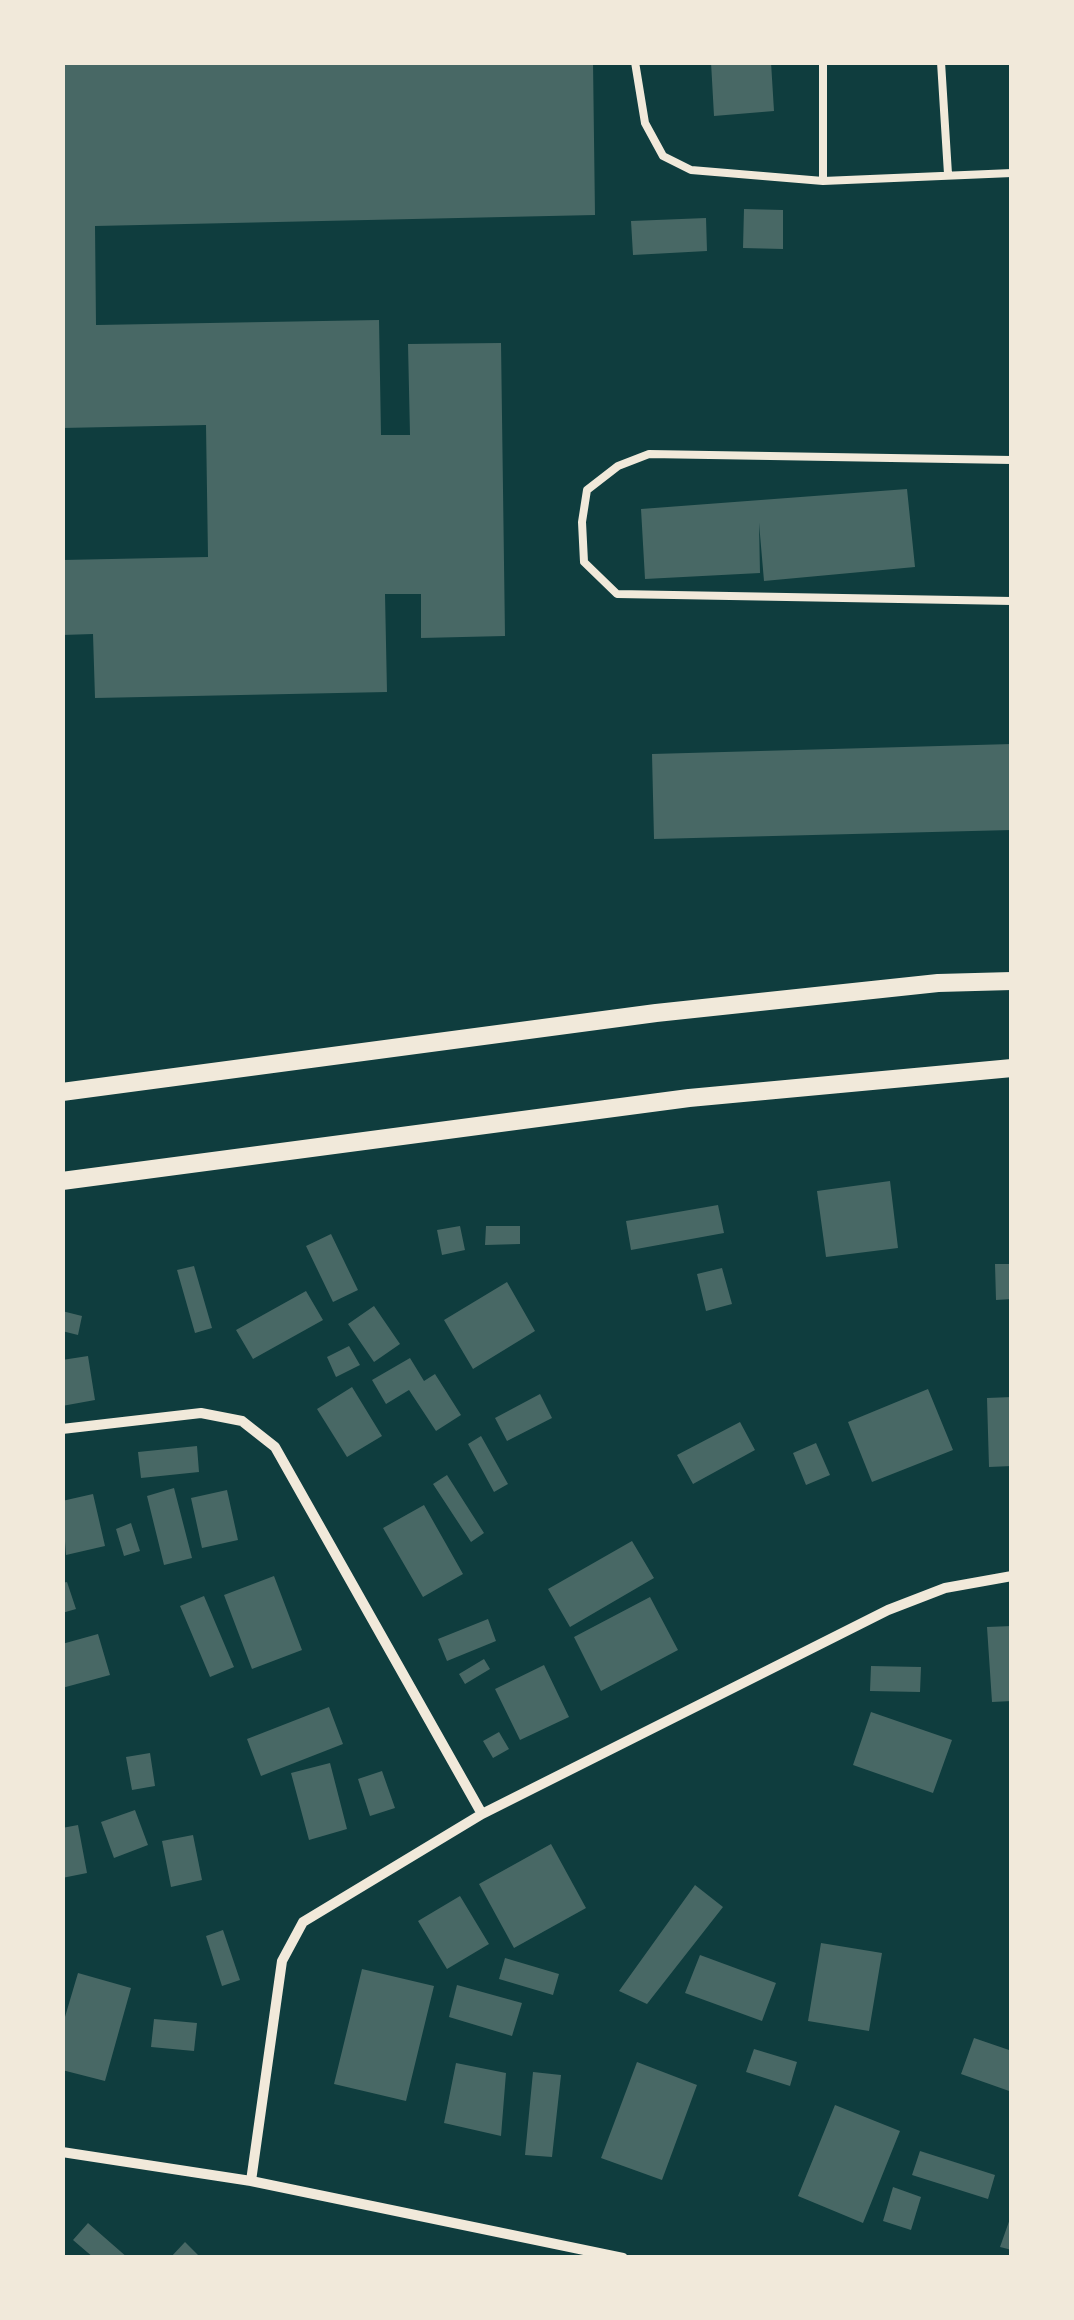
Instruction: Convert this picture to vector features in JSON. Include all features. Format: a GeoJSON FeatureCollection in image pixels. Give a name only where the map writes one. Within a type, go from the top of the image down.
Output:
{"type":"FeatureCollection","features":[{"type":"Feature","properties":{"kind":"street"},"geometry":{"type":"LineString","coordinates":[[62,1092],[656,1012],[938,984],[1012,981]]}},
{"type":"Feature","properties":{"kind":"street"},"geometry":{"type":"LineString","coordinates":[[62,1180],[689,1098],[1012,1068]]}},
{"type":"Feature","properties":{"kind":"street"},"geometry":{"type":"LineString","coordinates":[[62,1429],[201,1413],[242,1422],[276,1446],[482,1814]]}},
{"type":"Feature","properties":{"kind":"street"},"geometry":{"type":"LineString","coordinates":[[250,2180],[282,1961],[303,1922],[482,1814],[888,1610],[945,1588],[1012,1576]]}},
{"type":"Feature","properties":{"kind":"street"},"geometry":{"type":"LineString","coordinates":[[62,2152],[250,2180],[623,2258]]}},
{"type":"Feature","properties":{"kind":"lane"},"geometry":{"type":"LineString","coordinates":[[634,62],[645,124],[662,156],[690,170],[823,180],[1012,174]]}},
{"type":"Feature","properties":{"kind":"lane"},"geometry":{"type":"LineString","coordinates":[[823,180],[824,62]]}},
{"type":"Feature","properties":{"kind":"lane"},"geometry":{"type":"LineString","coordinates":[[942,62],[948,174]]}},
{"type":"Feature","properties":{"kind":"lane"},"geometry":{"type":"LineString","coordinates":[[1012,460],[649,454],[618,466],[587,490],[582,522],[584,562],[617,594],[1012,601]]}},
{"type":"Feature","properties":{"kind":"building"},"geometry":{"type":"Polygon","coordinates":[[[62,62],[593,62],[595,215],[95,226],[96,325],[379,320],[381,435],[410,435],[408,344],[501,343],[505,636],[421,638],[421,594],[385,594],[387,692],[95,698],[93,634],[62,635],[62,560],[208,557],[206,425],[62,428],[62,62]]]}},
{"type":"Feature","properties":{"kind":"building"},"geometry":{"type":"Polygon","coordinates":[[[711,62],[771,62],[774,111],[714,116],[711,62]]]}},
{"type":"Feature","properties":{"kind":"building"},"geometry":{"type":"Polygon","coordinates":[[[744,209],[783,210],[783,249],[743,248],[744,209]]]}},
{"type":"Feature","properties":{"kind":"building"},"geometry":{"type":"Polygon","coordinates":[[[706,218],[707,251],[633,255],[631,221],[706,218]]]}},
{"type":"Feature","properties":{"kind":"building"},"geometry":{"type":"Polygon","coordinates":[[[907,489],[915,567],[764,581],[759,523],[760,573],[645,579],[641,509],[907,489]]]}},
{"type":"Feature","properties":{"kind":"building"},"geometry":{"type":"Polygon","coordinates":[[[1012,744],[1012,830],[654,839],[652,754],[1012,744]]]}},
{"type":"Feature","properties":{"kind":"building"},"geometry":{"type":"Polygon","coordinates":[[[890,1181],[898,1248],[826,1257],[817,1191],[890,1181]]]}},
{"type":"Feature","properties":{"kind":"building"},"geometry":{"type":"Polygon","coordinates":[[[718,1205],[724,1233],[631,1250],[626,1221],[718,1205]]]}},
{"type":"Feature","properties":{"kind":"building"},"geometry":{"type":"Polygon","coordinates":[[[460,1226],[465,1250],[442,1255],[437,1230],[460,1226]]]}},
{"type":"Feature","properties":{"kind":"building"},"geometry":{"type":"Polygon","coordinates":[[[486,1226],[520,1226],[520,1244],[485,1245],[486,1226]]]}},
{"type":"Feature","properties":{"kind":"building"},"geometry":{"type":"Polygon","coordinates":[[[331,1234],[358,1290],[333,1302],[306,1246],[331,1234]]]}},
{"type":"Feature","properties":{"kind":"building"},"geometry":{"type":"Polygon","coordinates":[[[995,1264],[1012,1264],[1012,1299],[996,1300],[995,1264]]]}},
{"type":"Feature","properties":{"kind":"building"},"geometry":{"type":"Polygon","coordinates":[[[194,1266],[212,1328],[195,1333],[177,1270],[194,1266]]]}},
{"type":"Feature","properties":{"kind":"building"},"geometry":{"type":"Polygon","coordinates":[[[722,1268],[732,1304],[706,1311],[697,1274],[722,1268]]]}},
{"type":"Feature","properties":{"kind":"building"},"geometry":{"type":"Polygon","coordinates":[[[507,1282],[535,1331],[473,1369],[444,1320],[507,1282]]]}},
{"type":"Feature","properties":{"kind":"building"},"geometry":{"type":"Polygon","coordinates":[[[306,1291],[323,1320],[253,1359],[236,1330],[306,1291]]]}},
{"type":"Feature","properties":{"kind":"building"},"geometry":{"type":"Polygon","coordinates":[[[374,1306],[400,1344],[374,1362],[348,1324],[374,1306]]]}},
{"type":"Feature","properties":{"kind":"building"},"geometry":{"type":"Polygon","coordinates":[[[62,1311],[82,1316],[78,1335],[62,1331],[62,1311]]]}},
{"type":"Feature","properties":{"kind":"building"},"geometry":{"type":"Polygon","coordinates":[[[349,1346],[360,1365],[336,1377],[327,1357],[349,1346]]]}},
{"type":"Feature","properties":{"kind":"building"},"geometry":{"type":"Polygon","coordinates":[[[88,1356],[95,1400],[62,1406],[62,1360],[88,1356]]]}},
{"type":"Feature","properties":{"kind":"building"},"geometry":{"type":"Polygon","coordinates":[[[410,1358],[424,1381],[435,1374],[461,1415],[436,1431],[409,1390],[386,1404],[372,1380],[410,1358]]]}},
{"type":"Feature","properties":{"kind":"building"},"geometry":{"type":"Polygon","coordinates":[[[352,1387],[382,1436],[347,1457],[317,1409],[352,1387]]]}},
{"type":"Feature","properties":{"kind":"building"},"geometry":{"type":"Polygon","coordinates":[[[928,1389],[953,1450],[872,1482],[848,1422],[928,1389]]]}},
{"type":"Feature","properties":{"kind":"building"},"geometry":{"type":"Polygon","coordinates":[[[540,1394],[552,1418],[507,1441],[495,1418],[540,1394]]]}},
{"type":"Feature","properties":{"kind":"building"},"geometry":{"type":"Polygon","coordinates":[[[1012,1397],[1012,1466],[989,1467],[987,1398],[1012,1397]]]}},
{"type":"Feature","properties":{"kind":"building"},"geometry":{"type":"Polygon","coordinates":[[[740,1422],[755,1450],[693,1484],[677,1455],[740,1422]]]}},
{"type":"Feature","properties":{"kind":"building"},"geometry":{"type":"Polygon","coordinates":[[[481,1436],[508,1484],[494,1492],[468,1444],[481,1436]]]}},
{"type":"Feature","properties":{"kind":"building"},"geometry":{"type":"Polygon","coordinates":[[[816,1443],[830,1475],[806,1485],[793,1453],[816,1443]]]}},
{"type":"Feature","properties":{"kind":"building"},"geometry":{"type":"Polygon","coordinates":[[[197,1446],[199,1472],[141,1478],[138,1452],[197,1446]]]}},
{"type":"Feature","properties":{"kind":"building"},"geometry":{"type":"Polygon","coordinates":[[[447,1475],[484,1533],[471,1542],[433,1484],[447,1475]]]}},
{"type":"Feature","properties":{"kind":"building"},"geometry":{"type":"Polygon","coordinates":[[[174,1488],[192,1558],[164,1565],[147,1496],[174,1488]]]}},
{"type":"Feature","properties":{"kind":"building"},"geometry":{"type":"Polygon","coordinates":[[[227,1490],[238,1540],[202,1548],[191,1498],[227,1490]]]}},
{"type":"Feature","properties":{"kind":"building"},"geometry":{"type":"Polygon","coordinates":[[[93,1494],[105,1546],[66,1555],[62,1501],[93,1494]]]}},
{"type":"Feature","properties":{"kind":"building"},"geometry":{"type":"Polygon","coordinates":[[[424,1505],[463,1574],[423,1597],[383,1528],[424,1505]]]}},
{"type":"Feature","properties":{"kind":"building"},"geometry":{"type":"Polygon","coordinates":[[[131,1523],[140,1551],[124,1556],[116,1529],[131,1523]]]}},
{"type":"Feature","properties":{"kind":"building"},"geometry":{"type":"Polygon","coordinates":[[[632,1541],[654,1578],[570,1627],[548,1589],[632,1541]]]}},
{"type":"Feature","properties":{"kind":"building"},"geometry":{"type":"Polygon","coordinates":[[[274,1576],[302,1650],[252,1669],[224,1595],[274,1576]]]}},
{"type":"Feature","properties":{"kind":"building"},"geometry":{"type":"Polygon","coordinates":[[[67,1582],[76,1609],[62,1613],[62,1583],[67,1582]]]}},
{"type":"Feature","properties":{"kind":"building"},"geometry":{"type":"Polygon","coordinates":[[[204,1596],[234,1667],[210,1677],[180,1606],[204,1596]]]}},
{"type":"Feature","properties":{"kind":"building"},"geometry":{"type":"Polygon","coordinates":[[[650,1597],[678,1650],[601,1691],[574,1637],[650,1597]]]}},
{"type":"Feature","properties":{"kind":"building"},"geometry":{"type":"Polygon","coordinates":[[[488,1619],[496,1641],[447,1661],[438,1639],[488,1619]]]}},
{"type":"Feature","properties":{"kind":"building"},"geometry":{"type":"Polygon","coordinates":[[[1012,1626],[1012,1701],[992,1702],[987,1627],[1012,1626]]]}},
{"type":"Feature","properties":{"kind":"building"},"geometry":{"type":"Polygon","coordinates":[[[98,1634],[110,1675],[62,1688],[62,1644],[98,1634]]]}},
{"type":"Feature","properties":{"kind":"building"},"geometry":{"type":"Polygon","coordinates":[[[484,1659],[490,1669],[465,1684],[459,1674],[484,1659]]]}},
{"type":"Feature","properties":{"kind":"building"},"geometry":{"type":"Polygon","coordinates":[[[544,1665],[569,1717],[520,1740],[495,1689],[544,1665]]]}},
{"type":"Feature","properties":{"kind":"building"},"geometry":{"type":"Polygon","coordinates":[[[871,1666],[921,1667],[920,1692],[870,1691],[871,1666]]]}},
{"type":"Feature","properties":{"kind":"building"},"geometry":{"type":"Polygon","coordinates":[[[329,1707],[343,1744],[261,1776],[247,1739],[329,1707]]]}},
{"type":"Feature","properties":{"kind":"building"},"geometry":{"type":"Polygon","coordinates":[[[871,1712],[952,1740],[933,1793],[853,1765],[871,1712]]]}},
{"type":"Feature","properties":{"kind":"building"},"geometry":{"type":"Polygon","coordinates":[[[499,1732],[509,1749],[493,1758],[483,1741],[499,1732]]]}},
{"type":"Feature","properties":{"kind":"building"},"geometry":{"type":"Polygon","coordinates":[[[150,1753],[155,1786],[132,1790],[126,1757],[150,1753]]]}},
{"type":"Feature","properties":{"kind":"building"},"geometry":{"type":"Polygon","coordinates":[[[330,1763],[347,1829],[309,1840],[291,1773],[330,1763]]]}},
{"type":"Feature","properties":{"kind":"building"},"geometry":{"type":"Polygon","coordinates":[[[382,1771],[395,1808],[370,1816],[358,1779],[382,1771]]]}},
{"type":"Feature","properties":{"kind":"building"},"geometry":{"type":"Polygon","coordinates":[[[135,1810],[148,1845],[114,1858],[101,1822],[135,1810]]]}},
{"type":"Feature","properties":{"kind":"building"},"geometry":{"type":"Polygon","coordinates":[[[78,1825],[87,1873],[62,1878],[62,1828],[78,1825]]]}},
{"type":"Feature","properties":{"kind":"building"},"geometry":{"type":"Polygon","coordinates":[[[193,1835],[202,1880],[171,1887],[162,1841],[193,1835]]]}},
{"type":"Feature","properties":{"kind":"building"},"geometry":{"type":"Polygon","coordinates":[[[551,1844],[586,1908],[514,1948],[479,1884],[551,1844]]]}},
{"type":"Feature","properties":{"kind":"building"},"geometry":{"type":"Polygon","coordinates":[[[695,1885],[723,1907],[647,2004],[619,1991],[695,1885]]]}},
{"type":"Feature","properties":{"kind":"building"},"geometry":{"type":"Polygon","coordinates":[[[460,1896],[489,1944],[447,1969],[418,1921],[460,1896]]]}},
{"type":"Feature","properties":{"kind":"building"},"geometry":{"type":"Polygon","coordinates":[[[223,1930],[240,1980],[222,1986],[206,1936],[223,1930]]]}},
{"type":"Feature","properties":{"kind":"building"},"geometry":{"type":"Polygon","coordinates":[[[821,1943],[882,1953],[869,2031],[808,2021],[821,1943]]]}},
{"type":"Feature","properties":{"kind":"building"},"geometry":{"type":"Polygon","coordinates":[[[700,1955],[776,1983],[762,2021],[685,1993],[700,1955]]]}},
{"type":"Feature","properties":{"kind":"building"},"geometry":{"type":"Polygon","coordinates":[[[505,1958],[559,1974],[553,1995],[499,1979],[505,1958]]]}},
{"type":"Feature","properties":{"kind":"building"},"geometry":{"type":"Polygon","coordinates":[[[362,1969],[434,1986],[406,2101],[334,2084],[362,1969]]]}},
{"type":"Feature","properties":{"kind":"building"},"geometry":{"type":"Polygon","coordinates":[[[78,1973],[131,1988],[105,2081],[62,2070],[62,2027],[78,1973]]]}},
{"type":"Feature","properties":{"kind":"building"},"geometry":{"type":"Polygon","coordinates":[[[457,1985],[522,2003],[512,2036],[449,2017],[457,1985]]]}},
{"type":"Feature","properties":{"kind":"building"},"geometry":{"type":"Polygon","coordinates":[[[154,2019],[197,2023],[194,2051],[151,2047],[154,2019]]]}},
{"type":"Feature","properties":{"kind":"building"},"geometry":{"type":"Polygon","coordinates":[[[974,2038],[1012,2051],[1012,2092],[961,2074],[974,2038]]]}},
{"type":"Feature","properties":{"kind":"building"},"geometry":{"type":"Polygon","coordinates":[[[754,2049],[797,2062],[790,2086],[746,2072],[754,2049]]]}},
{"type":"Feature","properties":{"kind":"building"},"geometry":{"type":"Polygon","coordinates":[[[637,2062],[697,2085],[662,2180],[601,2158],[637,2062]]]}},
{"type":"Feature","properties":{"kind":"building"},"geometry":{"type":"Polygon","coordinates":[[[456,2063],[506,2073],[501,2136],[444,2123],[456,2063]]]}},
{"type":"Feature","properties":{"kind":"building"},"geometry":{"type":"Polygon","coordinates":[[[533,2072],[561,2075],[552,2157],[525,2155],[533,2072]]]}},
{"type":"Feature","properties":{"kind":"building"},"geometry":{"type":"Polygon","coordinates":[[[835,2105],[900,2131],[863,2223],[798,2196],[835,2105]]]}},
{"type":"Feature","properties":{"kind":"building"},"geometry":{"type":"Polygon","coordinates":[[[920,2151],[995,2175],[988,2199],[912,2175],[920,2151]]]}},
{"type":"Feature","properties":{"kind":"building"},"geometry":{"type":"Polygon","coordinates":[[[893,2187],[921,2197],[911,2230],[883,2221],[893,2187]]]}},
{"type":"Feature","properties":{"kind":"building"},"geometry":{"type":"Polygon","coordinates":[[[1012,2213],[1012,2250],[1000,2247],[1012,2213]]]}},
{"type":"Feature","properties":{"kind":"building"},"geometry":{"type":"Polygon","coordinates":[[[88,2223],[128,2258],[94,2258],[73,2240],[88,2223]]]}},
{"type":"Feature","properties":{"kind":"building"},"geometry":{"type":"Polygon","coordinates":[[[185,2242],[201,2258],[170,2258],[185,2242]]]}}]}
